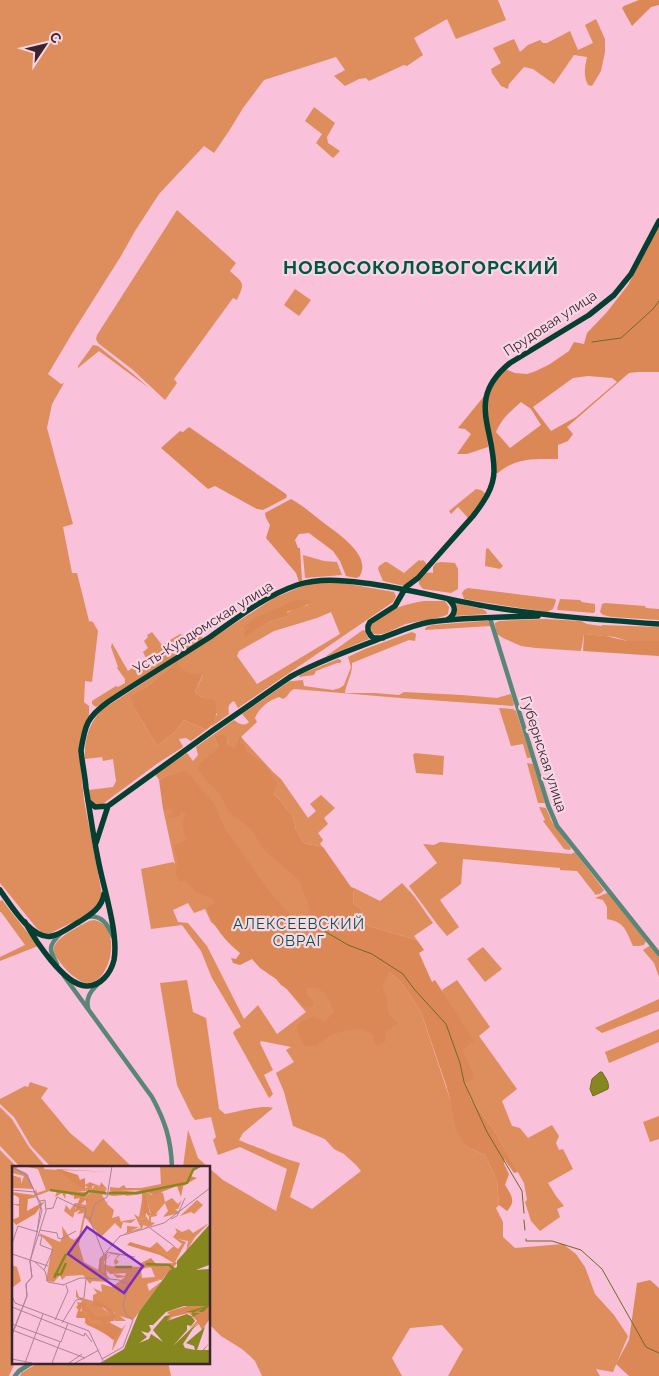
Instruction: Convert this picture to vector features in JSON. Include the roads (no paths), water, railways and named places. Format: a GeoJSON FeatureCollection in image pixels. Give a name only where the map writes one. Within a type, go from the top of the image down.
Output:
{"type":"FeatureCollection","features":[{"type":"Feature","properties":{"kind":"main road","name":"Прудовая улица"},"geometry":{"type":"LineString","coordinates":[[383,638],[372,637],[368,631],[371,621],[395,606],[405,590],[473,516],[489,491],[494,471],[485,407],[488,392],[495,378],[510,363],[589,315],[614,295],[631,274],[659,221]]}},
{"type":"Feature","properties":{"kind":"main road"},"geometry":{"type":"LineString","coordinates":[[418,578],[418,587],[424,593]]}},
{"type":"Feature","properties":{"kind":"main road","name":"Усть-Курдюмская улица"},"geometry":{"type":"LineString","coordinates":[[114,946],[113,924],[95,844],[81,750],[91,716],[108,702],[256,606],[297,585],[313,581],[338,580],[386,586],[488,606],[555,616],[659,624]]}},
{"type":"Feature","properties":{"kind":"main road"},"geometry":{"type":"LineString","coordinates":[[445,621],[452,616],[454,610],[452,602],[446,598]]}},
{"type":"Feature","properties":{"kind":"main road","name":"Усть-Курдюмская улица"},"geometry":{"type":"LineString","coordinates":[[108,806],[300,671],[420,624],[490,618],[555,616]]}},
{"type":"Feature","properties":{"kind":"main road"},"geometry":{"type":"LineString","coordinates":[[88,801],[95,807],[108,806],[95,844]]}},
{"type":"Feature","properties":{"kind":"main road"},"geometry":{"type":"LineString","coordinates":[[0,890],[25,922],[34,938],[61,971],[69,979],[82,986],[97,985],[110,969],[114,960],[114,946]]}},
{"type":"Feature","properties":{"kind":"main road"},"geometry":{"type":"LineString","coordinates":[[25,922],[37,933],[44,936],[54,936],[86,918],[103,901],[105,891]]}},
{"type":"Feature","properties":{"kind":"street","name":"Губернская улица"},"geometry":{"type":"LineString","coordinates":[[490,618],[554,821],[659,954]]}},
{"type":"Feature","properties":{"kind":"street"},"geometry":{"type":"LineString","coordinates":[[86,918],[97,917],[105,922],[110,930],[114,946]]}},
{"type":"Feature","properties":{"kind":"street"},"geometry":{"type":"LineString","coordinates":[[62,932],[53,941],[50,949],[51,954],[88,1010],[152,1097],[168,1134],[172,1166]]}},
{"type":"Feature","properties":{"kind":"street"},"geometry":{"type":"LineString","coordinates":[[88,1010],[87,999],[97,985]]}},
{"type":"Feature","properties":{"kind":"street"},"geometry":{"type":"LineString","coordinates":[[15,1376],[30,1364]]}},
{"type":"Feature","properties":{"kind":"waterway"},"geometry":{"type":"LineString","coordinates":[[592,342],[621,338],[653,309],[659,301]]}},
{"type":"Feature","properties":{"kind":"waterway"},"geometry":{"type":"LineString","coordinates":[[321,929],[348,945],[372,954],[403,974],[446,1024],[460,1063],[464,1082],[487,1132],[522,1191],[524,1213]]}},
{"type":"Feature","properties":{"kind":"waterway"},"geometry":{"type":"LineString","coordinates":[[524,1220],[525,1230]]}},
{"type":"Feature","properties":{"kind":"waterway"},"geometry":{"type":"LineString","coordinates":[[526,1239],[526,1241],[552,1241],[581,1250],[602,1269],[646,1347],[659,1353]]}},
{"type":"Feature","properties":{"kind":"district","name":"НОВОСОКОЛОВОГОРСКИЙ"},"geometry":{"type":"Point","coordinates":[421,267]}},
{"type":"Feature","properties":{"kind":"district","name":"АЛЕКСЕЕВСКИЙ ОВРАГ"},"geometry":{"type":"Point","coordinates":[299,932]}}]}
